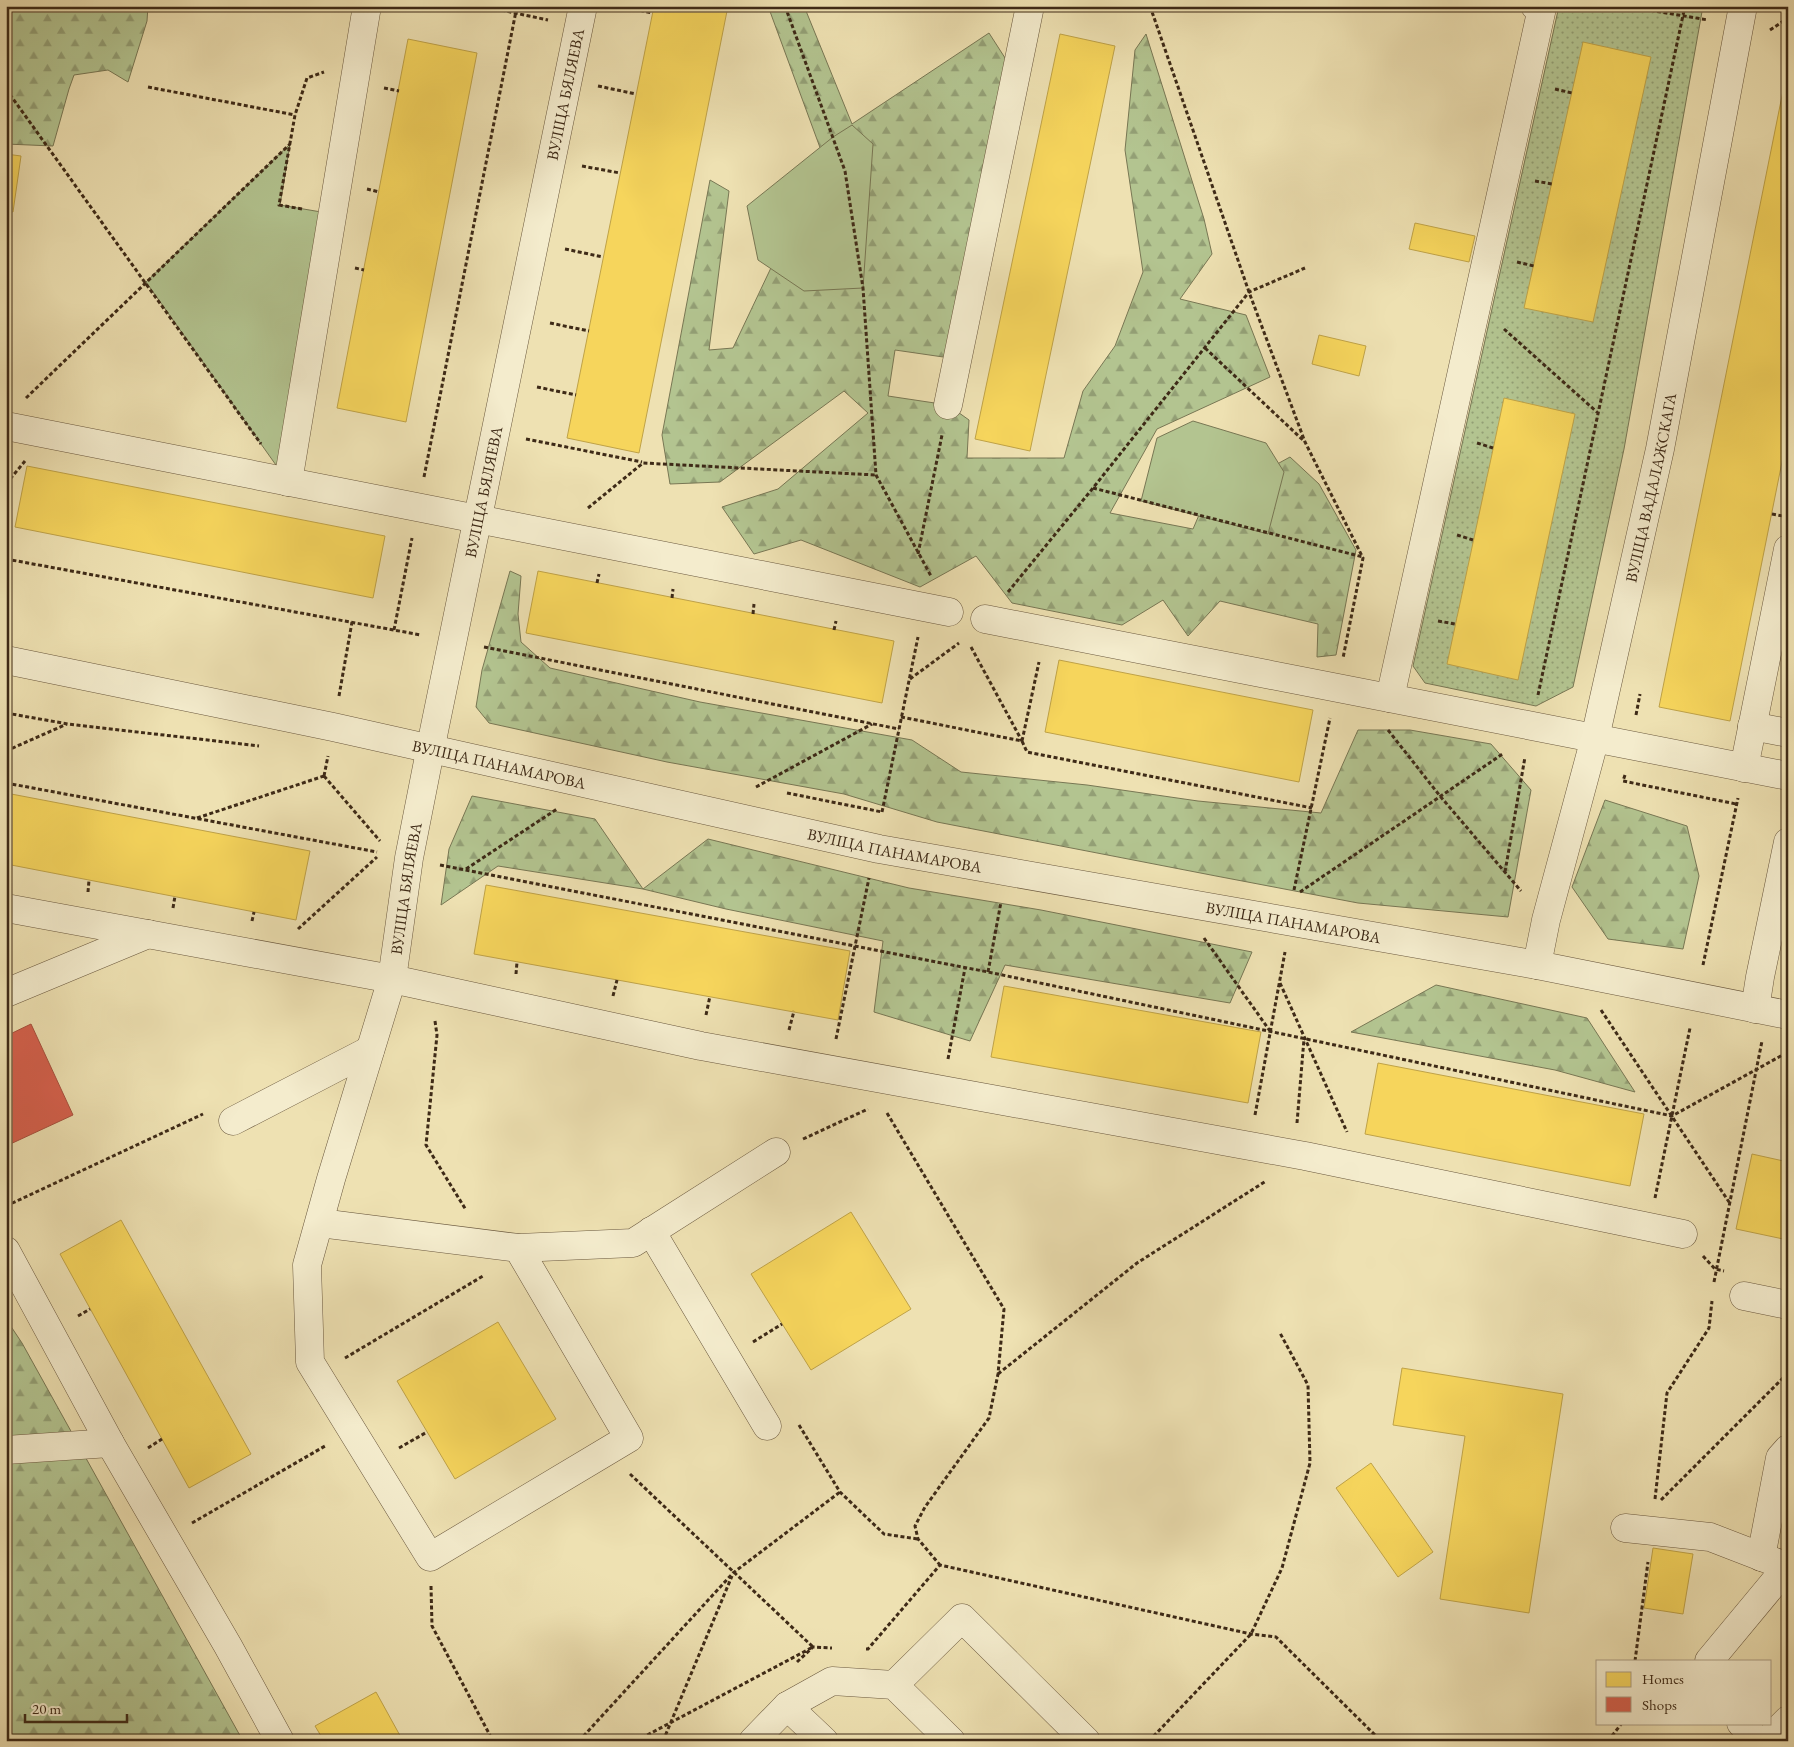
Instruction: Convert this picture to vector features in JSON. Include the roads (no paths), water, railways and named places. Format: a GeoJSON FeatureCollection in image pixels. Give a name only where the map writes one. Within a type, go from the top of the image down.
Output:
{"type":"FeatureCollection","features":[{"type":"Feature","properties":{"kind":"street"},"geometry":{"type":"LineString","coordinates":[[288,482],[367,6]]}},
{"type":"Feature","properties":{"kind":"street","name":"ВУЛІЦА БЯЛЯЕВА"},"geometry":{"type":"LineString","coordinates":[[518,1248],[629,1438],[430,1557],[310,1362],[307,1265],[320,1223],[330,1179],[392,979],[409,858],[430,748],[583,6]]}},
{"type":"Feature","properties":{"kind":"street"},"geometry":{"type":"LineString","coordinates":[[948,405],[1030,6]]}},
{"type":"Feature","properties":{"kind":"street"},"geometry":{"type":"LineString","coordinates":[[1390,698],[1542,8],[1535,6]]}},
{"type":"Feature","properties":{"kind":"street","name":"ВУЛІЦА ВАДАЛАЖСКАГА"},"geometry":{"type":"LineString","coordinates":[[1537,964],[1546,920],[1595,738],[1660,449],[1742,15]]}},
{"type":"Feature","properties":{"kind":"street"},"geometry":{"type":"LineString","coordinates":[[13,415],[288,482],[949,612]]}},
{"type":"Feature","properties":{"kind":"street"},"geometry":{"type":"LineString","coordinates":[[1744,768],[1788,550]]}},
{"type":"Feature","properties":{"kind":"street"},"geometry":{"type":"LineString","coordinates":[[985,619],[1788,776]]}},
{"type":"Feature","properties":{"kind":"street","name":"ВУЛІЦА ПАНАМАРОВА"},"geometry":{"type":"LineString","coordinates":[[6,660],[430,748],[875,859],[1537,964],[1788,1015]]}},
{"type":"Feature","properties":{"kind":"street"},"geometry":{"type":"LineString","coordinates":[[1752,726],[1788,733]]}},
{"type":"Feature","properties":{"kind":"street"},"geometry":{"type":"LineString","coordinates":[[1755,1009],[1788,842]]}},
{"type":"Feature","properties":{"kind":"street"},"geometry":{"type":"LineString","coordinates":[[6,908],[392,979],[701,1046],[1305,1156],[1683,1234]]}},
{"type":"Feature","properties":{"kind":"street"},"geometry":{"type":"LineString","coordinates":[[6,993],[148,934]]}},
{"type":"Feature","properties":{"kind":"street"},"geometry":{"type":"LineString","coordinates":[[233,1121],[370,1050]]}},
{"type":"Feature","properties":{"kind":"street"},"geometry":{"type":"LineString","coordinates":[[320,1223],[518,1248],[633,1243],[776,1152]]}},
{"type":"Feature","properties":{"kind":"street"},"geometry":{"type":"LineString","coordinates":[[651,1231],[766,1426]]}},
{"type":"Feature","properties":{"kind":"street"},"geometry":{"type":"LineString","coordinates":[[6,1252],[110,1443],[280,1741]]}},
{"type":"Feature","properties":{"kind":"street"},"geometry":{"type":"LineString","coordinates":[[1744,1296],[1788,1305]]}},
{"type":"Feature","properties":{"kind":"street"},"geometry":{"type":"LineString","coordinates":[[6,1450],[110,1443]]}},
{"type":"Feature","properties":{"kind":"street"},"geometry":{"type":"LineString","coordinates":[[1762,1557],[1780,1458],[1788,1450]]}},
{"type":"Feature","properties":{"kind":"street"},"geometry":{"type":"LineString","coordinates":[[1625,1528],[1710,1537],[1788,1567],[1710,1660]]}},
{"type":"Feature","properties":{"kind":"street"},"geometry":{"type":"LineString","coordinates":[[894,1685],[962,1618],[1086,1741]]}},
{"type":"Feature","properties":{"kind":"street"},"geometry":{"type":"LineString","coordinates":[[753,1741],[787,1706],[832,1681],[894,1685],[951,1741]]}},
{"type":"Feature","properties":{"kind":"street"},"geometry":{"type":"LineString","coordinates":[[787,1706],[824,1741]]}},
{"type":"Feature","properties":{"kind":"street"},"geometry":{"type":"LineString","coordinates":[[1767,1741],[1788,1720]]}},
{"type":"Feature","properties":{"kind":"street"},"geometry":{"type":"LineString","coordinates":[[1742,1724],[1758,1741]]}}]}
